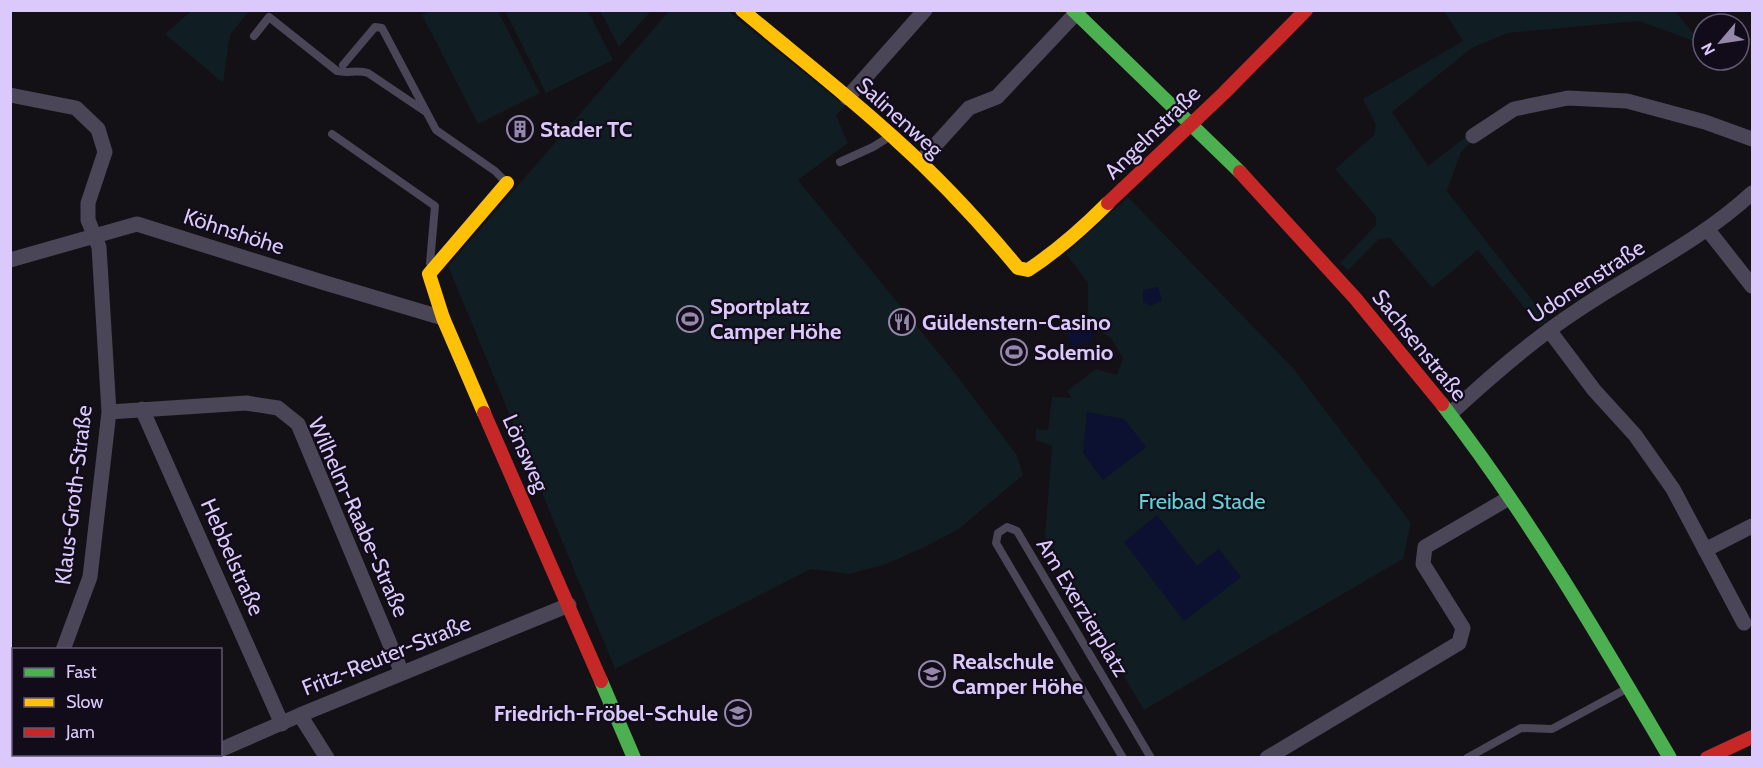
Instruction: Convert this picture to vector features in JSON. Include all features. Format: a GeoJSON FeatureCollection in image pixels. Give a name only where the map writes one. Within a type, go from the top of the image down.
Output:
{"type":"FeatureCollection","features":[{"type":"Feature","properties":{"kind":"street","name":"Salinenweg"},"geometry":{"type":"LineString","coordinates":[[742,10],[920,162],[973,215],[1018,268]]}},
{"type":"Feature","properties":{"kind":"street"},"geometry":{"type":"LineString","coordinates":[[847,98],[925,10]]}},
{"type":"Feature","properties":{"kind":"street","name":"Angelnstraße"},"geometry":{"type":"LineString","coordinates":[[1018,268],[1028,270],[1040,262],[1100,211],[1191,125],[1306,10]]}},
{"type":"Feature","properties":{"kind":"street"},"geometry":{"type":"LineString","coordinates":[[920,162],[969,108],[997,97],[1076,11]]}},
{"type":"Feature","properties":{"kind":"street","name":"Sachsenstraße"},"geometry":{"type":"LineString","coordinates":[[1076,11],[1255,188],[1376,322],[1450,414],[1580,605],[1670,758]]}},
{"type":"Feature","properties":{"kind":"street","name":"Klaus-Groth-Straße"},"geometry":{"type":"LineString","coordinates":[[10,95],[76,108],[98,129],[105,152],[88,203],[88,220],[99,247],[109,412],[90,578],[64,648]]}},
{"type":"Feature","properties":{"kind":"street"},"geometry":{"type":"LineString","coordinates":[[1473,136],[1514,109],[1568,99],[1627,101],[1705,122],[1752,139]]}},
{"type":"Feature","properties":{"kind":"street"},"geometry":{"type":"LineString","coordinates":[[429,274],[507,183]]}},
{"type":"Feature","properties":{"kind":"street","name":"Udonenstraße"},"geometry":{"type":"LineString","coordinates":[[1450,414],[1549,330],[1708,230],[1752,193]]}},
{"type":"Feature","properties":{"kind":"street","name":"Köhnshöhe"},"geometry":{"type":"LineString","coordinates":[[10,260],[137,224],[443,318]]}},
{"type":"Feature","properties":{"kind":"street"},"geometry":{"type":"LineString","coordinates":[[1708,230],[1752,286]]}},
{"type":"Feature","properties":{"kind":"street","name":"Lönsweg"},"geometry":{"type":"LineString","coordinates":[[429,274],[443,318],[634,758]]}},
{"type":"Feature","properties":{"kind":"street"},"geometry":{"type":"LineString","coordinates":[[1549,330],[1594,390],[1635,435],[1673,489],[1744,623]]}},
{"type":"Feature","properties":{"kind":"street","name":"Wilhelm-Raabe-Straße"},"geometry":{"type":"LineString","coordinates":[[109,412],[246,403],[278,408],[297,424],[402,673]]}},
{"type":"Feature","properties":{"kind":"street","name":"Hebbelstraße"},"geometry":{"type":"LineString","coordinates":[[142,409],[282,724]]}},
{"type":"Feature","properties":{"kind":"street"},"geometry":{"type":"LineString","coordinates":[[1268,758],[1459,643],[1463,628],[1423,564],[1425,547],[1509,498]]}},
{"type":"Feature","properties":{"kind":"street"},"geometry":{"type":"LineString","coordinates":[[1705,550],[1752,526]]}},
{"type":"Feature","properties":{"kind":"street","name":"Fritz-Reuter-Straße"},"geometry":{"type":"LineString","coordinates":[[222,749],[569,605]]}},
{"type":"Feature","properties":{"kind":"street"},"geometry":{"type":"LineString","coordinates":[[300,715],[327,758]]}},
{"type":"Feature","properties":{"kind":"street"},"geometry":{"type":"LineString","coordinates":[[1707,758],[1752,737]]}},
{"type":"Feature","properties":{"kind":"lane"},"geometry":{"type":"LineString","coordinates":[[254,36],[269,17],[336,71],[346,74],[360,70],[368,73],[427,113]]}},
{"type":"Feature","properties":{"kind":"lane"},"geometry":{"type":"LineString","coordinates":[[343,65],[375,27],[382,28],[436,130],[495,171],[507,183]]}},
{"type":"Feature","properties":{"kind":"lane"},"geometry":{"type":"LineString","coordinates":[[332,134],[435,206],[429,274]]}},
{"type":"Feature","properties":{"kind":"lane"},"geometry":{"type":"LineString","coordinates":[[840,162],[873,147],[891,135]]}},
{"type":"Feature","properties":{"kind":"lane","name":"Am Exerzierplatz"},"geometry":{"type":"LineString","coordinates":[[1123,758],[996,543],[998,533],[1007,528],[1017,531],[1151,758]]}},
{"type":"Feature","properties":{"kind":"lane"},"geometry":{"type":"LineString","coordinates":[[1467,758],[1521,728],[1552,729],[1629,687]]}},
{"type":"Feature","properties":{"kind":"green space"},"geometry":{"type":"Polygon","coordinates":[[[191,11],[249,11],[230,35],[223,83],[165,34],[191,11]]]}},
{"type":"Feature","properties":{"kind":"green space"},"geometry":{"type":"Polygon","coordinates":[[[430,11],[498,11],[540,93],[478,124],[422,15],[430,11]]]}},
{"type":"Feature","properties":{"kind":"green space"},"geometry":{"type":"Polygon","coordinates":[[[505,11],[588,11],[613,60],[546,93],[505,11]]]}},
{"type":"Feature","properties":{"kind":"green space"},"geometry":{"type":"Polygon","coordinates":[[[600,11],[651,11],[619,47],[600,11]]]}},
{"type":"Feature","properties":{"kind":"green space","name":"Sportplatz Camper Höhe"},"geometry":{"type":"Polygon","coordinates":[[[669,11],[728,11],[845,106],[836,115],[848,143],[798,180],[954,372],[1017,455],[1023,475],[959,529],[925,547],[884,565],[849,574],[811,569],[615,669],[448,266],[669,11]]]}},
{"type":"Feature","properties":{"kind":"green space"},"geometry":{"type":"Polygon","coordinates":[[[1444,11],[1675,11],[1691,31],[1691,40],[1639,21],[1508,33],[1472,48],[1392,112],[1428,166],[1468,135],[1473,141],[1461,152],[1447,191],[1548,320],[1539,326],[1478,250],[1432,288],[1390,238],[1379,239],[1348,270],[1340,263],[1376,225],[1376,217],[1335,169],[1374,135],[1376,125],[1363,99],[1463,41],[1444,11]]]}},
{"type":"Feature","properties":{"kind":"green space","name":"Freibad Stade"},"geometry":{"type":"Polygon","coordinates":[[[1128,197],[1293,368],[1411,523],[1403,559],[1144,710],[1065,578],[1045,536],[1052,446],[1036,440],[1036,429],[1048,430],[1052,397],[1072,398],[1067,391],[1096,369],[1117,375],[1123,358],[1111,338],[1097,329],[1103,322],[1088,315],[1088,283],[1066,254],[1128,197]]]}},
{"type":"Feature","properties":{"kind":"water"},"geometry":{"type":"Polygon","coordinates":[[[1158,287],[1162,300],[1151,306],[1143,302],[1143,290],[1158,287]]]}},
{"type":"Feature","properties":{"kind":"water"},"geometry":{"type":"Polygon","coordinates":[[[1071,321],[1086,330],[1088,328],[1092,330],[1090,342],[1072,348],[1068,334],[1071,321]]]}},
{"type":"Feature","properties":{"kind":"water"},"geometry":{"type":"Polygon","coordinates":[[[1087,412],[1124,419],[1146,447],[1103,480],[1083,453],[1087,412]]]}},
{"type":"Feature","properties":{"kind":"water"},"geometry":{"type":"Polygon","coordinates":[[[1157,515],[1197,566],[1219,549],[1241,577],[1184,621],[1124,542],[1157,515]]]}},
{"type":"Feature","properties":{"kind":"traffic: fast"},"geometry":{"type":"LineString","coordinates":[[1073,10],[1240,172]]}},
{"type":"Feature","properties":{"kind":"traffic: fast"},"geometry":{"type":"LineString","coordinates":[[1442,404],[1474,446],[1533,533],[1670,758]]}},
{"type":"Feature","properties":{"kind":"traffic: fast"},"geometry":{"type":"LineString","coordinates":[[601,681],[634,758]]}},
{"type":"Feature","properties":{"kind":"traffic: slow"},"geometry":{"type":"LineString","coordinates":[[742,10],[855,104],[926,167],[1018,268],[1028,270],[1039,263],[1070,239],[1108,203]]}},
{"type":"Feature","properties":{"kind":"traffic: slow"},"geometry":{"type":"LineString","coordinates":[[484,413],[443,318],[429,274],[507,183]]}},
{"type":"Feature","properties":{"kind":"traffic: jam"},"geometry":{"type":"LineString","coordinates":[[1108,203],[1224,93],[1306,10]]}},
{"type":"Feature","properties":{"kind":"traffic: jam"},"geometry":{"type":"LineString","coordinates":[[1240,172],[1355,298],[1442,404]]}},
{"type":"Feature","properties":{"kind":"traffic: jam"},"geometry":{"type":"LineString","coordinates":[[484,413],[601,681]]}},
{"type":"Feature","properties":{"kind":"traffic: jam"},"geometry":{"type":"LineString","coordinates":[[1707,758],[1752,737]]}},
{"type":"Feature","properties":{"kind":"place","name":"Stader TC"},"geometry":{"type":"Point","coordinates":[520,129]}},
{"type":"Feature","properties":{"kind":"place","name":"Sportplatz Camper Höhe"},"geometry":{"type":"Point","coordinates":[690,319]}},
{"type":"Feature","properties":{"kind":"place","name":"Güldenstern-Casino"},"geometry":{"type":"Point","coordinates":[902,322]}},
{"type":"Feature","properties":{"kind":"place","name":"Solemio"},"geometry":{"type":"Point","coordinates":[1014,352]}},
{"type":"Feature","properties":{"kind":"place","name":"Realschule Camper Höhe"},"geometry":{"type":"Point","coordinates":[932,674]}},
{"type":"Feature","properties":{"kind":"place","name":"Friedrich-Fröbel-Schule"},"geometry":{"type":"Point","coordinates":[738,713]}}]}
